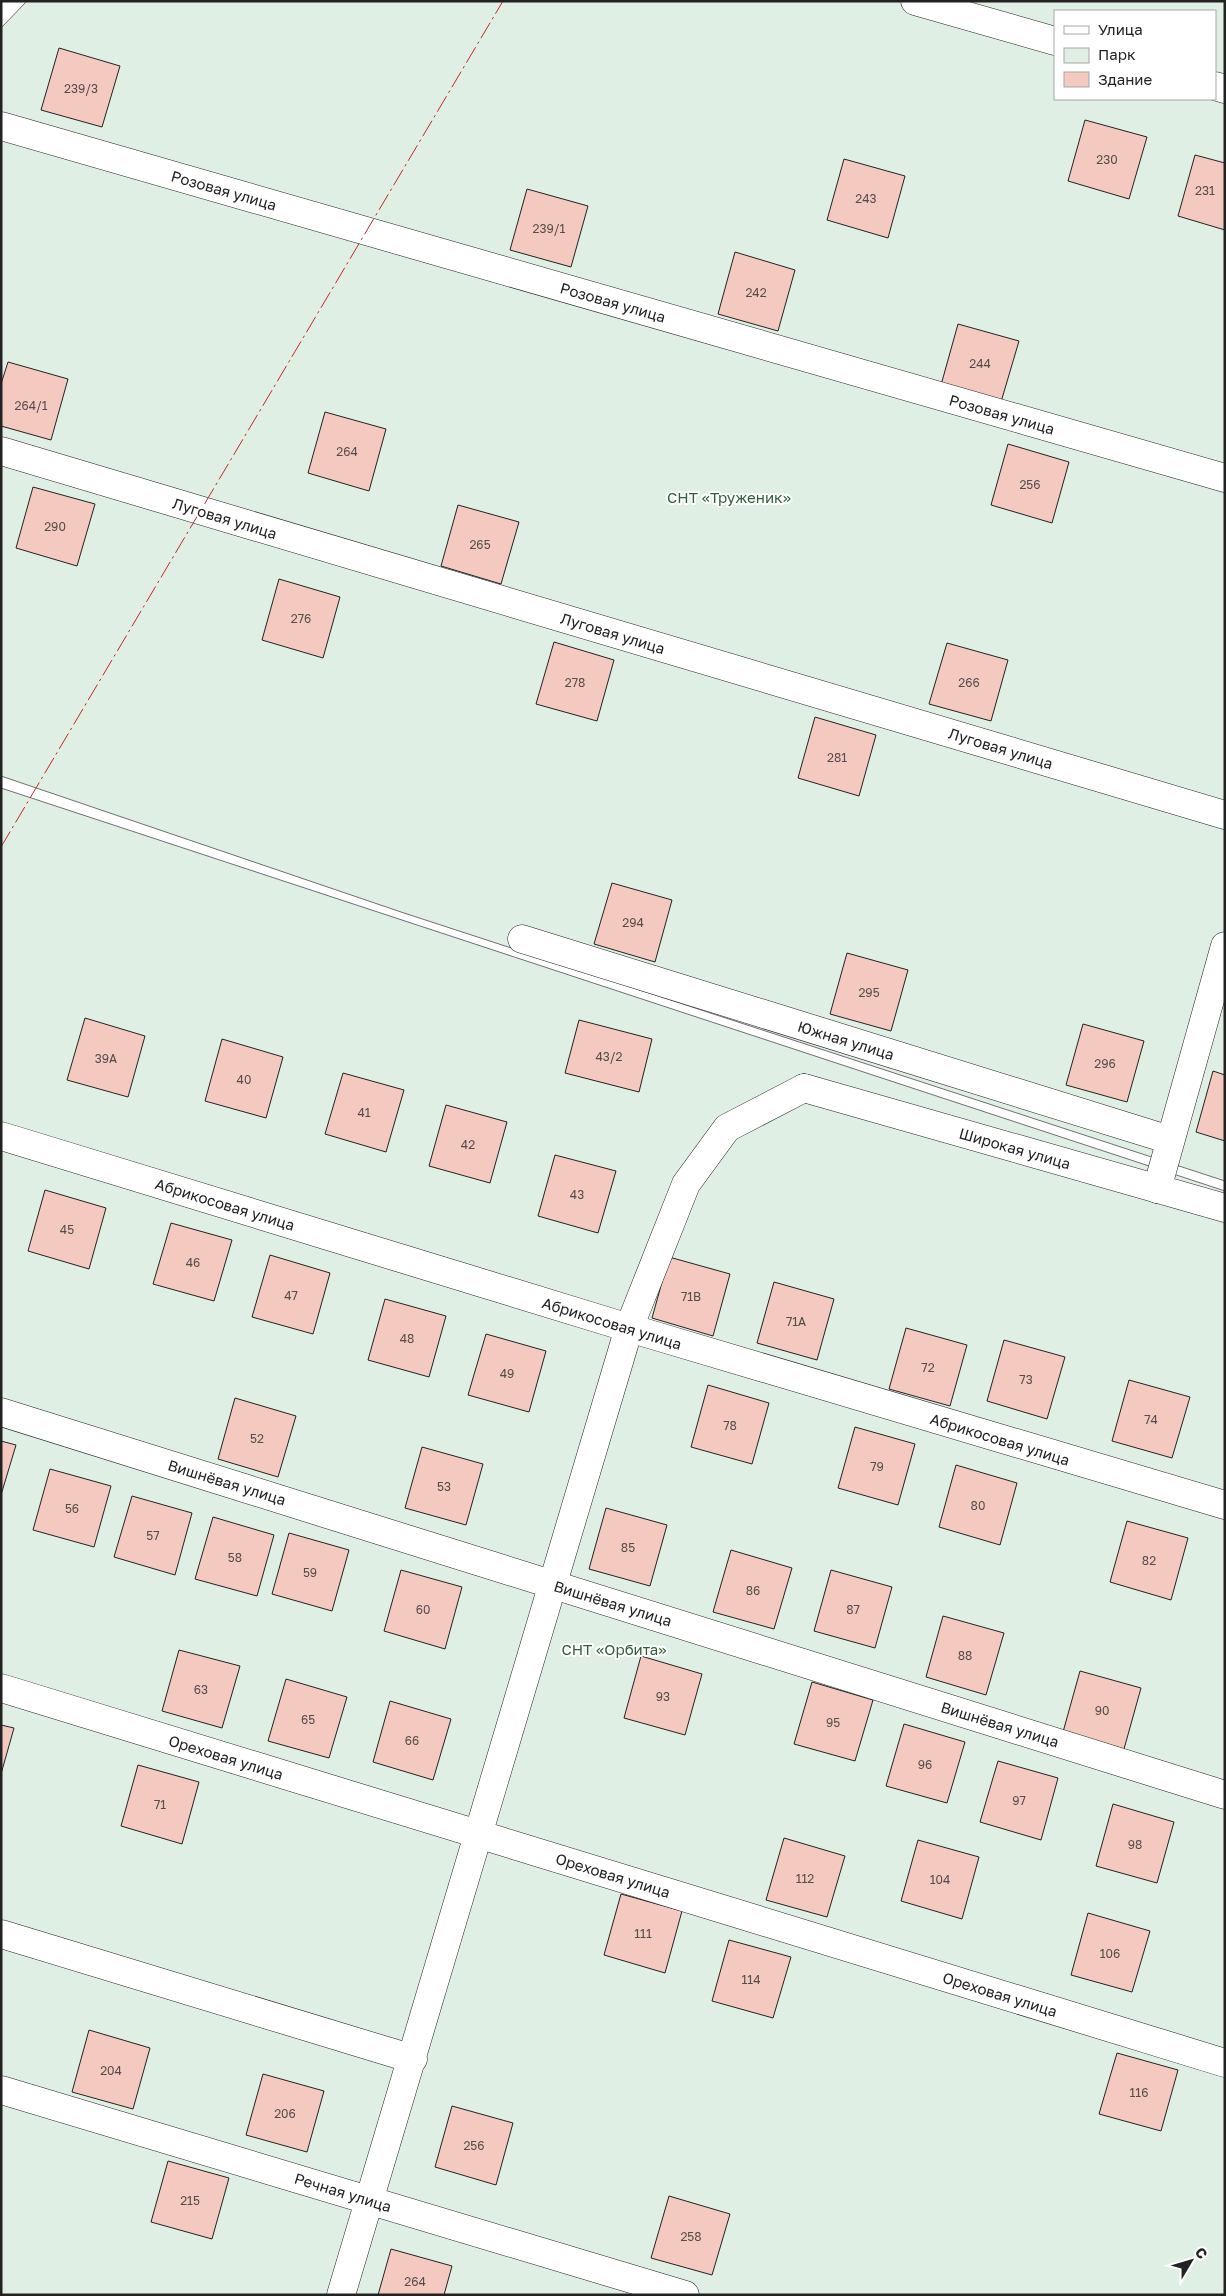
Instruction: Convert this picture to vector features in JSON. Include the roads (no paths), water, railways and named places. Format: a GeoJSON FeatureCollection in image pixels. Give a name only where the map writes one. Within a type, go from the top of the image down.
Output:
{"type":"FeatureCollection","features":[{"type":"Feature","properties":{"kind":"street"},"geometry":{"type":"LineString","coordinates":[[915,1],[1054,41]]}},
{"type":"Feature","properties":{"kind":"street","name":"Розовая улица"},"geometry":{"type":"LineString","coordinates":[[1,126],[1225,478]]}},
{"type":"Feature","properties":{"kind":"street","name":"Луговая улица"},"geometry":{"type":"LineString","coordinates":[[1,451],[1225,814]]}},
{"type":"Feature","properties":{"kind":"street","name":"Южная улица"},"geometry":{"type":"LineString","coordinates":[[522,939],[1170,1140]]}},
{"type":"Feature","properties":{"kind":"street"},"geometry":{"type":"LineString","coordinates":[[1157,1189],[1225,946]]}},
{"type":"Feature","properties":{"kind":"street","name":"Широкая улица"},"geometry":{"type":"LineString","coordinates":[[630,1328],[686,1184],[727,1128],[804,1088],[1225,1208]]}},
{"type":"Feature","properties":{"kind":"street","name":"Абрикосовая улица"},"geometry":{"type":"LineString","coordinates":[[1,1136],[630,1328],[1225,1505]]}},
{"type":"Feature","properties":{"kind":"street"},"geometry":{"type":"LineString","coordinates":[[341,2295],[630,1328]]}},
{"type":"Feature","properties":{"kind":"street","name":"Вишнёвая улица"},"geometry":{"type":"LineString","coordinates":[[1,1412],[1225,1795]]}},
{"type":"Feature","properties":{"kind":"street","name":"Ореховая улица"},"geometry":{"type":"LineString","coordinates":[[1,1688],[1225,2063]]}},
{"type":"Feature","properties":{"kind":"street"},"geometry":{"type":"LineString","coordinates":[[1,1934],[413,2059]]}},
{"type":"Feature","properties":{"kind":"street","name":"Речная улица"},"geometry":{"type":"LineString","coordinates":[[1,2090],[685,2295]]}},
{"type":"Feature","properties":{"kind":"park label","name":"СНТ «Труженик»"},"geometry":{"type":"Point","coordinates":[729,497]}},
{"type":"Feature","properties":{"kind":"park label","name":"СНТ «Орбита»"},"geometry":{"type":"Point","coordinates":[614,1649]}}]}
